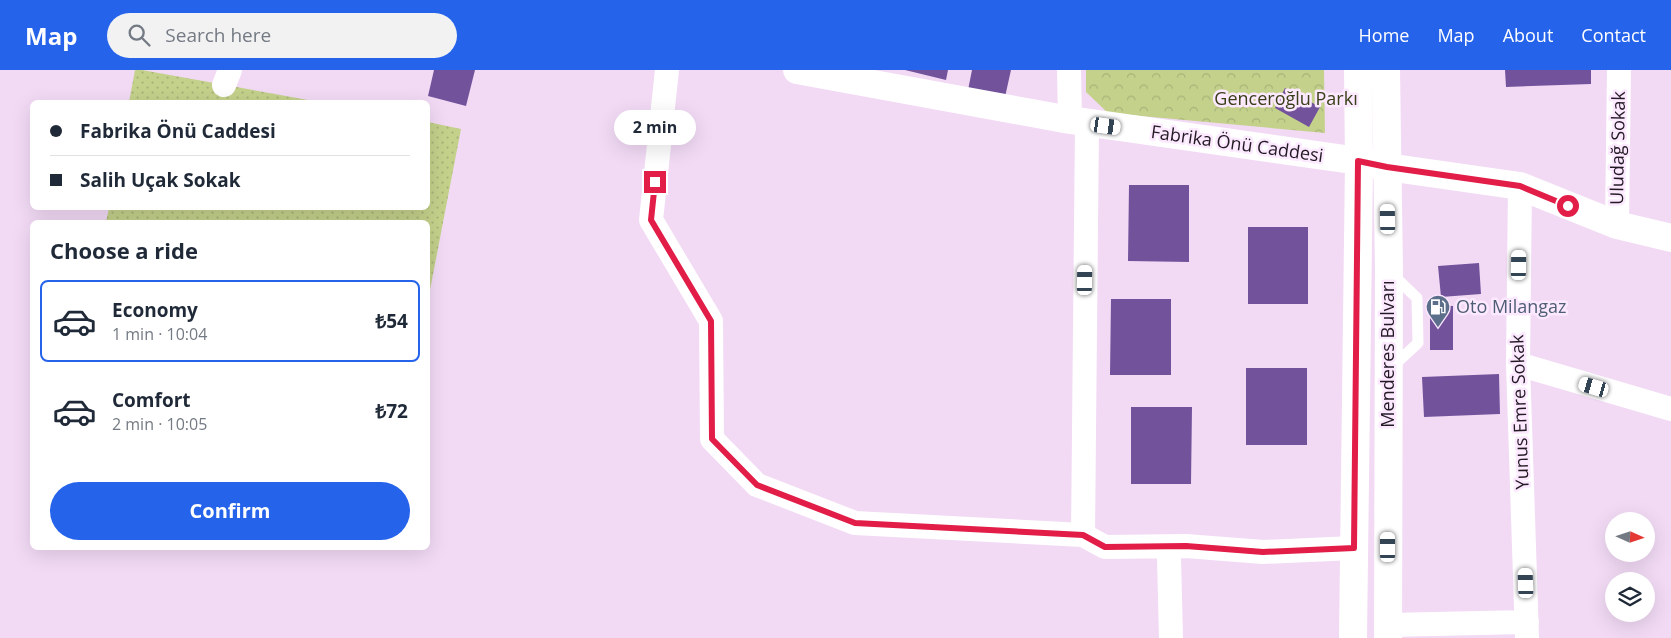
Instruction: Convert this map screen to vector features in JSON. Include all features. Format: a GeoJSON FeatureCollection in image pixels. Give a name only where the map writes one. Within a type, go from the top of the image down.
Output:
{"type":"FeatureCollection","features":[{"type":"Feature","properties":{"kind":"main road","name":"Fabrika Önü Caddesi"},"geometry":{"type":"LineString","coordinates":[[797,70],[1078,122],[1358,161],[1387,167],[1520,186],[1617,225],[1671,238]]}},
{"type":"Feature","properties":{"kind":"main road","name":"Menderes Bulvarı"},"geometry":{"type":"LineString","coordinates":[[1353,638],[1358,70]]}},
{"type":"Feature","properties":{"kind":"main road","name":"Menderes Bulvarı"},"geometry":{"type":"LineString","coordinates":[[1386,70],[1389,271],[1388,632]]}},
{"type":"Feature","properties":{"kind":"street"},"geometry":{"type":"LineString","coordinates":[[667,70],[651,220],[711,321],[712,439],[757,485],[855,523],[1083,535],[1105,547],[1186,546],[1263,552],[1354,548]]}},
{"type":"Feature","properties":{"kind":"street"},"geometry":{"type":"LineString","coordinates":[[1069,70],[1078,122],[1083,535]]}},
{"type":"Feature","properties":{"kind":"street","name":"Uludağ Sokak"},"geometry":{"type":"LineString","coordinates":[[1617,225],[1619,70]]}},
{"type":"Feature","properties":{"kind":"street","name":"Yunus Emre Sokak"},"geometry":{"type":"LineString","coordinates":[[1520,186],[1518,364],[1527,630]]}},
{"type":"Feature","properties":{"kind":"street"},"geometry":{"type":"LineString","coordinates":[[1518,364],[1671,409]]}},
{"type":"Feature","properties":{"kind":"street"},"geometry":{"type":"LineString","coordinates":[[1169,558],[1171,638]]}},
{"type":"Feature","properties":{"kind":"street"},"geometry":{"type":"LineString","coordinates":[[1388,632],[1527,630]]}},
{"type":"Feature","properties":{"kind":"green space"},"geometry":{"type":"Polygon","coordinates":[[[135,70],[142,70],[308,100],[129,100],[135,70]]]}},
{"type":"Feature","properties":{"kind":"green space","name":"Genceroğlu Parkı"},"geometry":{"type":"Polygon","coordinates":[[[1086,70],[1324,70],[1325,133],[1108,113],[1086,92],[1086,70]]]}},
{"type":"Feature","properties":{"kind":"green space"},"geometry":{"type":"Polygon","coordinates":[[[430,122],[461,129],[430,290],[430,220],[106,220],[109,210],[430,210],[430,122]]]}},
{"type":"Feature","properties":{"kind":"building"},"geometry":{"type":"Polygon","coordinates":[[[434,70],[475,70],[466,106],[428,96],[434,70]]]}},
{"type":"Feature","properties":{"kind":"building"},"geometry":{"type":"Polygon","coordinates":[[[905,70],[948,70],[946,80],[905,70]]]}},
{"type":"Feature","properties":{"kind":"building"},"geometry":{"type":"Polygon","coordinates":[[[972,70],[1011,70],[1005,97],[968,90],[972,70]]]}},
{"type":"Feature","properties":{"kind":"building"},"geometry":{"type":"Polygon","coordinates":[[[1505,70],[1591,70],[1591,84],[1506,87],[1505,70]]]}},
{"type":"Feature","properties":{"kind":"building"},"geometry":{"type":"Polygon","coordinates":[[[1285,88],[1320,107],[1309,127],[1275,108],[1285,88]]]}},
{"type":"Feature","properties":{"kind":"building"},"geometry":{"type":"Polygon","coordinates":[[[1129,185],[1189,185],[1189,262],[1128,261],[1129,185]]]}},
{"type":"Feature","properties":{"kind":"building"},"geometry":{"type":"Polygon","coordinates":[[[1248,227],[1308,227],[1308,304],[1248,304],[1248,227]]]}},
{"type":"Feature","properties":{"kind":"building"},"geometry":{"type":"Polygon","coordinates":[[[1479,263],[1481,294],[1441,297],[1438,266],[1479,263]]]}},
{"type":"Feature","properties":{"kind":"building"},"geometry":{"type":"Polygon","coordinates":[[[1111,299],[1171,299],[1171,375],[1110,375],[1111,299]]]}},
{"type":"Feature","properties":{"kind":"building"},"geometry":{"type":"Polygon","coordinates":[[[1430,305],[1453,306],[1453,350],[1430,350],[1430,305]]]}},
{"type":"Feature","properties":{"kind":"building"},"geometry":{"type":"Polygon","coordinates":[[[1246,368],[1307,368],[1307,445],[1246,445],[1246,368]]]}},
{"type":"Feature","properties":{"kind":"building"},"geometry":{"type":"Polygon","coordinates":[[[1499,374],[1500,414],[1424,417],[1422,377],[1499,374]]]}},
{"type":"Feature","properties":{"kind":"building"},"geometry":{"type":"Polygon","coordinates":[[[1131,407],[1192,407],[1191,484],[1131,484],[1131,407]]]}},
{"type":"Feature","properties":{"kind":"place","name":"Oto Milangaz"},"geometry":{"type":"Point","coordinates":[1438,328]}},
{"type":"Feature","properties":{"kind":"route"},"geometry":{"type":"LineString","coordinates":[[655,182],[651,220],[711,321],[712,439],[757,485],[855,523],[1083,535],[1105,547],[1186,546],[1263,552],[1354,548],[1358,161],[1387,167],[1520,186],[1568,206]]}}]}
